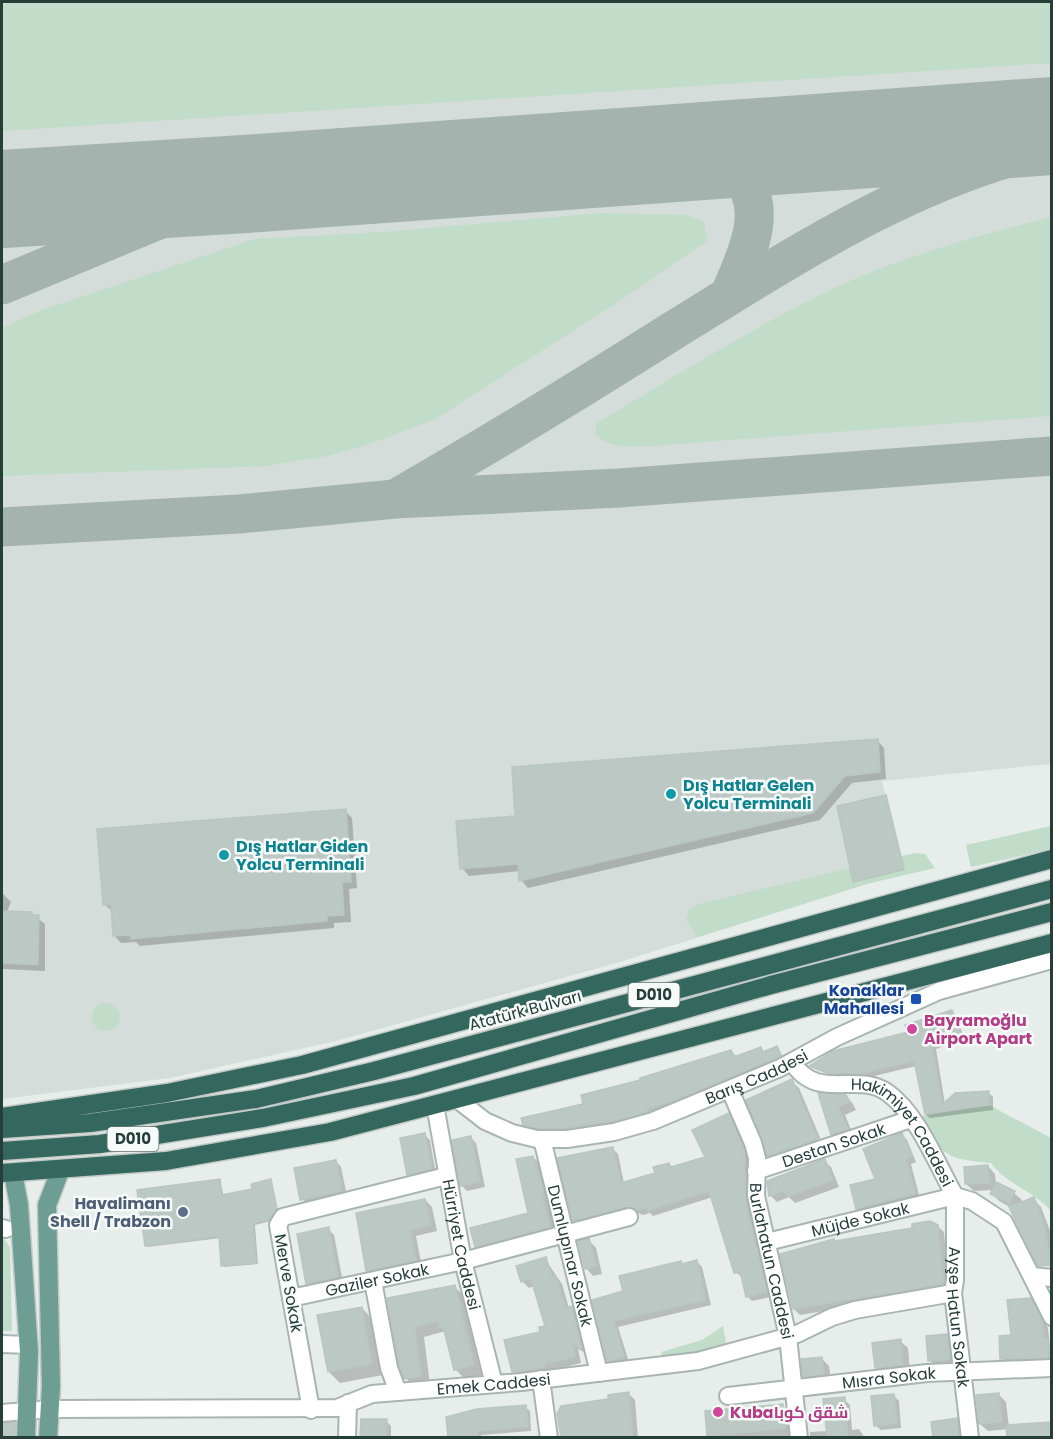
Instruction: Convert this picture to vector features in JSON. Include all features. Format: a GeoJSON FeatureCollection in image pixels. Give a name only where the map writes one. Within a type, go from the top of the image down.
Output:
{"type":"FeatureCollection","features":[{"type":"Feature","properties":{"kind":"highway"},"geometry":{"type":"LineString","coordinates":[[2,1117],[167,1094],[302,1065],[1052,859]]}},
{"type":"Feature","properties":{"kind":"highway","name":"Atatürk Bulvarı"},"geometry":{"type":"LineString","coordinates":[[2,1129],[90,1123],[256,1099],[396,1065],[1052,889]]}},
{"type":"Feature","properties":{"kind":"highway","name":"D010"},"geometry":{"type":"LineString","coordinates":[[2,1151],[100,1144],[263,1118],[414,1086],[748,992],[1052,912]]}},
{"type":"Feature","properties":{"kind":"highway"},"geometry":{"type":"LineString","coordinates":[[7,1173],[60,1171],[166,1161],[369,1123],[1052,943]]}},
{"type":"Feature","properties":{"kind":"main road"},"geometry":{"type":"LineString","coordinates":[[48,1437],[50,1409],[47,1205],[60,1171]]}},
{"type":"Feature","properties":{"kind":"main road"},"geometry":{"type":"LineString","coordinates":[[7,1173],[19,1205],[29,1345],[26,1437]]}},
{"type":"Feature","properties":{"kind":"street","name":"Barış Caddesi"},"geometry":{"type":"LineString","coordinates":[[458,1100],[485,1121],[512,1133],[542,1139],[567,1139],[614,1132],[653,1121],[730,1090],[792,1062],[837,1037],[939,991],[1052,960]]}},
{"type":"Feature","properties":{"kind":"street","name":"Hakimiyet Caddesi"},"geometry":{"type":"LineString","coordinates":[[792,1062],[800,1074],[821,1084],[877,1087],[888,1093],[910,1119],[955,1197],[972,1201],[1004,1222],[1052,1317]]}},
{"type":"Feature","properties":{"kind":"street","name":"Burlahatun Caddesi"},"geometry":{"type":"LineString","coordinates":[[730,1090],[753,1143],[756,1196],[788,1336],[799,1437]]}},
{"type":"Feature","properties":{"kind":"street","name":"Hürriyet Caddesi"},"geometry":{"type":"LineString","coordinates":[[435,1105],[463,1261],[494,1384]]}},
{"type":"Feature","properties":{"kind":"street","name":"Destan Sokak"},"geometry":{"type":"LineString","coordinates":[[756,1171],[910,1119]]}},
{"type":"Feature","properties":{"kind":"street","name":"Dumlupınar Sokak"},"geometry":{"type":"LineString","coordinates":[[542,1139],[599,1373]]}},
{"type":"Feature","properties":{"kind":"street","name":"Merve Sokak"},"geometry":{"type":"LineString","coordinates":[[311,1410],[278,1225],[283,1217],[446,1176]]}},
{"type":"Feature","properties":{"kind":"street","name":"Müjde Sokak"},"geometry":{"type":"LineString","coordinates":[[767,1242],[955,1197]]}},
{"type":"Feature","properties":{"kind":"street","name":"Ayşe Hatun Sokak"},"geometry":{"type":"LineString","coordinates":[[955,1197],[953,1293],[970,1437]]}},
{"type":"Feature","properties":{"kind":"street","name":"Gaziler Sokak"},"geometry":{"type":"LineString","coordinates":[[291,1299],[463,1261],[629,1217]]}},
{"type":"Feature","properties":{"kind":"street"},"geometry":{"type":"LineString","coordinates":[[1033,1276],[1052,1278]]}},
{"type":"Feature","properties":{"kind":"street"},"geometry":{"type":"LineString","coordinates":[[373,1281],[389,1368],[398,1392]]}},
{"type":"Feature","properties":{"kind":"street","name":"Emek Caddesi"},"geometry":{"type":"LineString","coordinates":[[2,1413],[50,1409],[311,1410],[337,1408],[372,1394],[494,1384],[698,1361],[788,1336],[855,1310],[953,1293]]}},
{"type":"Feature","properties":{"kind":"street"},"geometry":{"type":"LineString","coordinates":[[2,1344],[29,1345]]}},
{"type":"Feature","properties":{"kind":"street","name":"Mısra Sokak"},"geometry":{"type":"LineString","coordinates":[[728,1396],[963,1371],[1052,1368]]}},
{"type":"Feature","properties":{"kind":"street"},"geometry":{"type":"LineString","coordinates":[[541,1379],[549,1437]]}},
{"type":"Feature","properties":{"kind":"street"},"geometry":{"type":"LineString","coordinates":[[347,1437],[348,1403]]}},
{"type":"Feature","properties":{"kind":"shaded area"},"geometry":{"type":"Polygon","coordinates":[[[2,2],[1051,2],[1051,764],[882,781],[904,869],[901,876],[870,883],[620,962],[336,1041],[170,1078],[2,1099],[2,2]]]}},
{"type":"Feature","properties":{"kind":"green space"},"geometry":{"type":"Polygon","coordinates":[[[2,2],[1051,2],[1051,63],[2,131],[2,2]]]}},
{"type":"Feature","properties":{"kind":"green space"},"geometry":{"type":"Polygon","coordinates":[[[601,213],[686,215],[704,222],[707,241],[618,302],[434,420],[372,443],[328,456],[266,466],[2,476],[2,328],[44,309],[255,239],[382,232],[601,213]]]}},
{"type":"Feature","properties":{"kind":"green space"},"geometry":{"type":"Polygon","coordinates":[[[1051,217],[1051,416],[650,446],[614,445],[595,434],[597,423],[744,336],[835,288],[887,266],[942,247],[1051,217]]]}},
{"type":"Feature","properties":{"kind":"green space"},"geometry":{"type":"Polygon","coordinates":[[[1051,826],[1051,849],[971,867],[966,845],[1051,826]]]}},
{"type":"Feature","properties":{"kind":"green space"},"geometry":{"type":"Polygon","coordinates":[[[925,854],[935,868],[870,883],[698,937],[686,920],[689,909],[700,904],[850,868],[853,882],[901,856],[925,854]]]}},
{"type":"Feature","properties":{"kind":"green space"},"geometry":{"type":"Polygon","coordinates":[[[106,1003],[116,1007],[120,1017],[116,1027],[106,1031],[96,1027],[92,1017],[96,1007],[106,1003]]]}},
{"type":"Feature","properties":{"kind":"green space"},"geometry":{"type":"Polygon","coordinates":[[[989,1105],[1051,1138],[1051,1211],[1037,1198],[1004,1177],[991,1163],[964,1160],[947,1153],[934,1140],[922,1116],[989,1105]]]}},
{"type":"Feature","properties":{"kind":"green space"},"geometry":{"type":"Polygon","coordinates":[[[2,1236],[10,1248],[12,1331],[2,1331],[2,1236]]]}},
{"type":"Feature","properties":{"kind":"green space"},"geometry":{"type":"Polygon","coordinates":[[[723,1326],[728,1353],[664,1364],[661,1352],[702,1340],[723,1326]]]}},
{"type":"Feature","properties":{"kind":"building","name":"Dış Hatlar Gelen Yolcu Terminali"},"geometry":{"type":"Polygon","coordinates":[[[878,739],[880,772],[845,776],[813,813],[519,881],[518,864],[460,869],[456,821],[515,816],[512,767],[878,739]]]}},
{"type":"Feature","properties":{"kind":"building"},"geometry":{"type":"Polygon","coordinates":[[[886,795],[904,869],[853,882],[837,806],[886,795]]]}},
{"type":"Feature","properties":{"kind":"building","name":"Dış Hatlar Giden Yolcu Terminali"},"geometry":{"type":"Polygon","coordinates":[[[346,809],[351,882],[342,882],[344,915],[327,916],[327,921],[131,939],[130,935],[113,936],[111,905],[103,905],[97,829],[346,809]]]}},
{"type":"Feature","properties":{"kind":"building"},"geometry":{"type":"Polygon","coordinates":[[[2,911],[32,912],[32,915],[39,915],[38,965],[2,963],[2,911]]]}},
{"type":"Feature","properties":{"kind":"building"},"geometry":{"type":"Polygon","coordinates":[[[952,1010],[961,1035],[932,1044],[942,1105],[955,1093],[989,1091],[989,1105],[925,1114],[914,1061],[860,1074],[827,1073],[809,1066],[833,1051],[908,1032],[905,1025],[952,1010]]]}},
{"type":"Feature","properties":{"kind":"building"},"geometry":{"type":"Polygon","coordinates":[[[777,1046],[781,1055],[775,1059],[675,1100],[646,1109],[647,1112],[612,1122],[566,1128],[538,1128],[523,1125],[521,1118],[583,1104],[581,1095],[640,1080],[640,1078],[731,1050],[734,1057],[761,1047],[763,1052],[777,1046]]]}},
{"type":"Feature","properties":{"kind":"building"},"geometry":{"type":"Polygon","coordinates":[[[792,1079],[818,1139],[767,1156],[746,1100],[792,1079]]]}},
{"type":"Feature","properties":{"kind":"building"},"geometry":{"type":"Polygon","coordinates":[[[818,1093],[846,1095],[850,1102],[838,1107],[848,1129],[831,1135],[818,1093]]]}},
{"type":"Feature","properties":{"kind":"building"},"geometry":{"type":"Polygon","coordinates":[[[729,1113],[744,1151],[746,1205],[767,1292],[746,1297],[740,1271],[734,1273],[709,1191],[647,1211],[646,1208],[637,1210],[626,1207],[573,1221],[557,1158],[613,1147],[621,1183],[655,1173],[653,1167],[669,1163],[671,1167],[705,1157],[692,1130],[729,1113]]]}},
{"type":"Feature","properties":{"kind":"building"},"geometry":{"type":"Polygon","coordinates":[[[425,1133],[432,1169],[407,1175],[400,1138],[425,1133]]]}},
{"type":"Feature","properties":{"kind":"building"},"geometry":{"type":"Polygon","coordinates":[[[902,1133],[912,1156],[906,1159],[916,1193],[856,1209],[850,1185],[875,1179],[863,1149],[902,1133]]]}},
{"type":"Feature","properties":{"kind":"building"},"geometry":{"type":"Polygon","coordinates":[[[471,1136],[480,1182],[460,1186],[452,1140],[471,1136]]]}},
{"type":"Feature","properties":{"kind":"building"},"geometry":{"type":"Polygon","coordinates":[[[533,1156],[544,1194],[542,1194],[550,1227],[475,1247],[470,1228],[528,1213],[516,1159],[533,1156]]]}},
{"type":"Feature","properties":{"kind":"building"},"geometry":{"type":"Polygon","coordinates":[[[825,1159],[833,1180],[787,1197],[784,1191],[769,1196],[767,1181],[825,1159]]]}},
{"type":"Feature","properties":{"kind":"building"},"geometry":{"type":"Polygon","coordinates":[[[336,1160],[342,1191],[300,1200],[294,1168],[336,1160]]]}},
{"type":"Feature","properties":{"kind":"building"},"geometry":{"type":"Polygon","coordinates":[[[988,1165],[990,1183],[965,1184],[964,1167],[988,1165]]]}},
{"type":"Feature","properties":{"kind":"building"},"geometry":{"type":"Polygon","coordinates":[[[220,1179],[222,1195],[252,1189],[251,1184],[271,1179],[277,1209],[269,1220],[253,1223],[256,1263],[221,1266],[219,1236],[145,1246],[137,1190],[220,1179]]]}},
{"type":"Feature","properties":{"kind":"building"},"geometry":{"type":"Polygon","coordinates":[[[996,1182],[1015,1191],[1009,1203],[990,1194],[996,1182]]]}},
{"type":"Feature","properties":{"kind":"building"},"geometry":{"type":"Polygon","coordinates":[[[1034,1197],[1044,1224],[1051,1265],[1038,1266],[1009,1207],[1034,1197]]]}},
{"type":"Feature","properties":{"kind":"building"},"geometry":{"type":"Polygon","coordinates":[[[425,1199],[431,1225],[410,1230],[416,1260],[366,1271],[356,1213],[425,1199]]]}},
{"type":"Feature","properties":{"kind":"building"},"geometry":{"type":"Polygon","coordinates":[[[930,1221],[938,1225],[944,1284],[793,1309],[780,1254],[834,1239],[835,1241],[912,1228],[912,1224],[930,1221]]]}},
{"type":"Feature","properties":{"kind":"building"},"geometry":{"type":"Polygon","coordinates":[[[329,1227],[338,1277],[306,1284],[297,1234],[329,1227]]]}},
{"type":"Feature","properties":{"kind":"building"},"geometry":{"type":"Polygon","coordinates":[[[589,1238],[596,1266],[585,1269],[578,1241],[589,1238]]]}},
{"type":"Feature","properties":{"kind":"building"},"geometry":{"type":"Polygon","coordinates":[[[546,1257],[552,1277],[556,1276],[566,1308],[572,1306],[582,1349],[572,1344],[575,1357],[545,1364],[545,1367],[512,1372],[504,1340],[540,1332],[539,1327],[545,1326],[531,1279],[521,1282],[516,1266],[546,1257]]]}},
{"type":"Feature","properties":{"kind":"building"},"geometry":{"type":"Polygon","coordinates":[[[697,1260],[706,1300],[614,1321],[624,1357],[607,1361],[592,1300],[623,1291],[619,1276],[681,1261],[682,1264],[697,1260]]]}},
{"type":"Feature","properties":{"kind":"building"},"geometry":{"type":"Polygon","coordinates":[[[455,1285],[474,1365],[454,1370],[443,1326],[439,1327],[438,1321],[415,1327],[421,1376],[404,1379],[399,1365],[387,1298],[455,1285]]]}},
{"type":"Feature","properties":{"kind":"building"},"geometry":{"type":"Polygon","coordinates":[[[1031,1298],[1042,1320],[1044,1338],[1048,1338],[1049,1358],[1000,1359],[999,1336],[1011,1335],[1007,1300],[1031,1298]]]}},
{"type":"Feature","properties":{"kind":"building"},"geometry":{"type":"Polygon","coordinates":[[[362,1307],[372,1364],[328,1372],[317,1315],[362,1307]]]}},
{"type":"Feature","properties":{"kind":"building"},"geometry":{"type":"Polygon","coordinates":[[[947,1334],[950,1359],[928,1361],[926,1336],[947,1334]]]}},
{"type":"Feature","properties":{"kind":"building"},"geometry":{"type":"Polygon","coordinates":[[[901,1339],[903,1365],[875,1368],[872,1343],[901,1339]]]}},
{"type":"Feature","properties":{"kind":"building"},"geometry":{"type":"Polygon","coordinates":[[[822,1357],[824,1374],[803,1377],[801,1359],[822,1357]]]}},
{"type":"Feature","properties":{"kind":"building"},"geometry":{"type":"Polygon","coordinates":[[[629,1392],[633,1437],[561,1437],[557,1414],[561,1406],[608,1399],[608,1395],[629,1392]]]}},
{"type":"Feature","properties":{"kind":"building"},"geometry":{"type":"Polygon","coordinates":[[[999,1393],[1002,1422],[979,1424],[976,1395],[999,1393]]]}},
{"type":"Feature","properties":{"kind":"building"},"geometry":{"type":"Polygon","coordinates":[[[894,1394],[897,1423],[874,1426],[871,1396],[894,1394]]]}},
{"type":"Feature","properties":{"kind":"building"},"geometry":{"type":"Polygon","coordinates":[[[845,1397],[848,1437],[827,1437],[823,1399],[845,1397]]]}},
{"type":"Feature","properties":{"kind":"building"},"geometry":{"type":"Polygon","coordinates":[[[783,1404],[785,1428],[707,1437],[705,1411],[783,1404]]]}},
{"type":"Feature","properties":{"kind":"building"},"geometry":{"type":"Polygon","coordinates":[[[526,1405],[528,1427],[477,1431],[478,1437],[448,1437],[446,1417],[477,1409],[526,1405]]]}},
{"type":"Feature","properties":{"kind":"building"},"geometry":{"type":"Polygon","coordinates":[[[957,1418],[959,1437],[933,1437],[931,1422],[957,1418]]]}},
{"type":"Feature","properties":{"kind":"building"},"geometry":{"type":"Polygon","coordinates":[[[361,1419],[387,1419],[386,1437],[360,1437],[361,1419]]]}},
{"type":"Feature","properties":{"kind":"building"},"geometry":{"type":"Polygon","coordinates":[[[15,1422],[15,1437],[2,1437],[2,1423],[15,1422]]]}},
{"type":"Feature","properties":{"kind":"building"},"geometry":{"type":"Polygon","coordinates":[[[1052,1422],[1052,1437],[1007,1437],[1006,1425],[1052,1422]]]}},
{"type":"Feature","properties":{"kind":"taxiway"},"geometry":{"type":"LineString","coordinates":[[402,495],[855,222],[951,178],[1000,160],[1052,146]]}},
{"type":"Feature","properties":{"kind":"taxiway"},"geometry":{"type":"LineString","coordinates":[[701,150],[737,173],[748,187],[753,202],[754,217],[748,250],[729,296]]}},
{"type":"Feature","properties":{"kind":"taxiway"},"geometry":{"type":"LineString","coordinates":[[2,285],[245,184]]}},
{"type":"Feature","properties":{"kind":"taxiway"},"geometry":{"type":"LineString","coordinates":[[2,527],[239,514],[395,499],[619,488],[1052,456]]}},
{"type":"Feature","properties":{"kind":"runway"},"geometry":{"type":"LineString","coordinates":[[2,199],[245,184],[1052,126]]}},
{"type":"Feature","properties":{"kind":"place","name":"Dış Hatlar Gelen Yolcu Terminali"},"geometry":{"type":"Point","coordinates":[671,794]}},
{"type":"Feature","properties":{"kind":"place","name":"Dış Hatlar Giden Yolcu Terminali"},"geometry":{"type":"Point","coordinates":[224,855]}},
{"type":"Feature","properties":{"kind":"place","name":"Konaklar Mahallesi"},"geometry":{"type":"Point","coordinates":[916,999]}},
{"type":"Feature","properties":{"kind":"place","name":"Bayramoğlu Airport Apart"},"geometry":{"type":"Point","coordinates":[912,1029]}},
{"type":"Feature","properties":{"kind":"place","name":"Havalimanı Shell / Trabzon"},"geometry":{"type":"Point","coordinates":[183,1212]}},
{"type":"Feature","properties":{"kind":"place","name":"Kubaشقق كوبا"},"geometry":{"type":"Point","coordinates":[718,1412]}}]}
